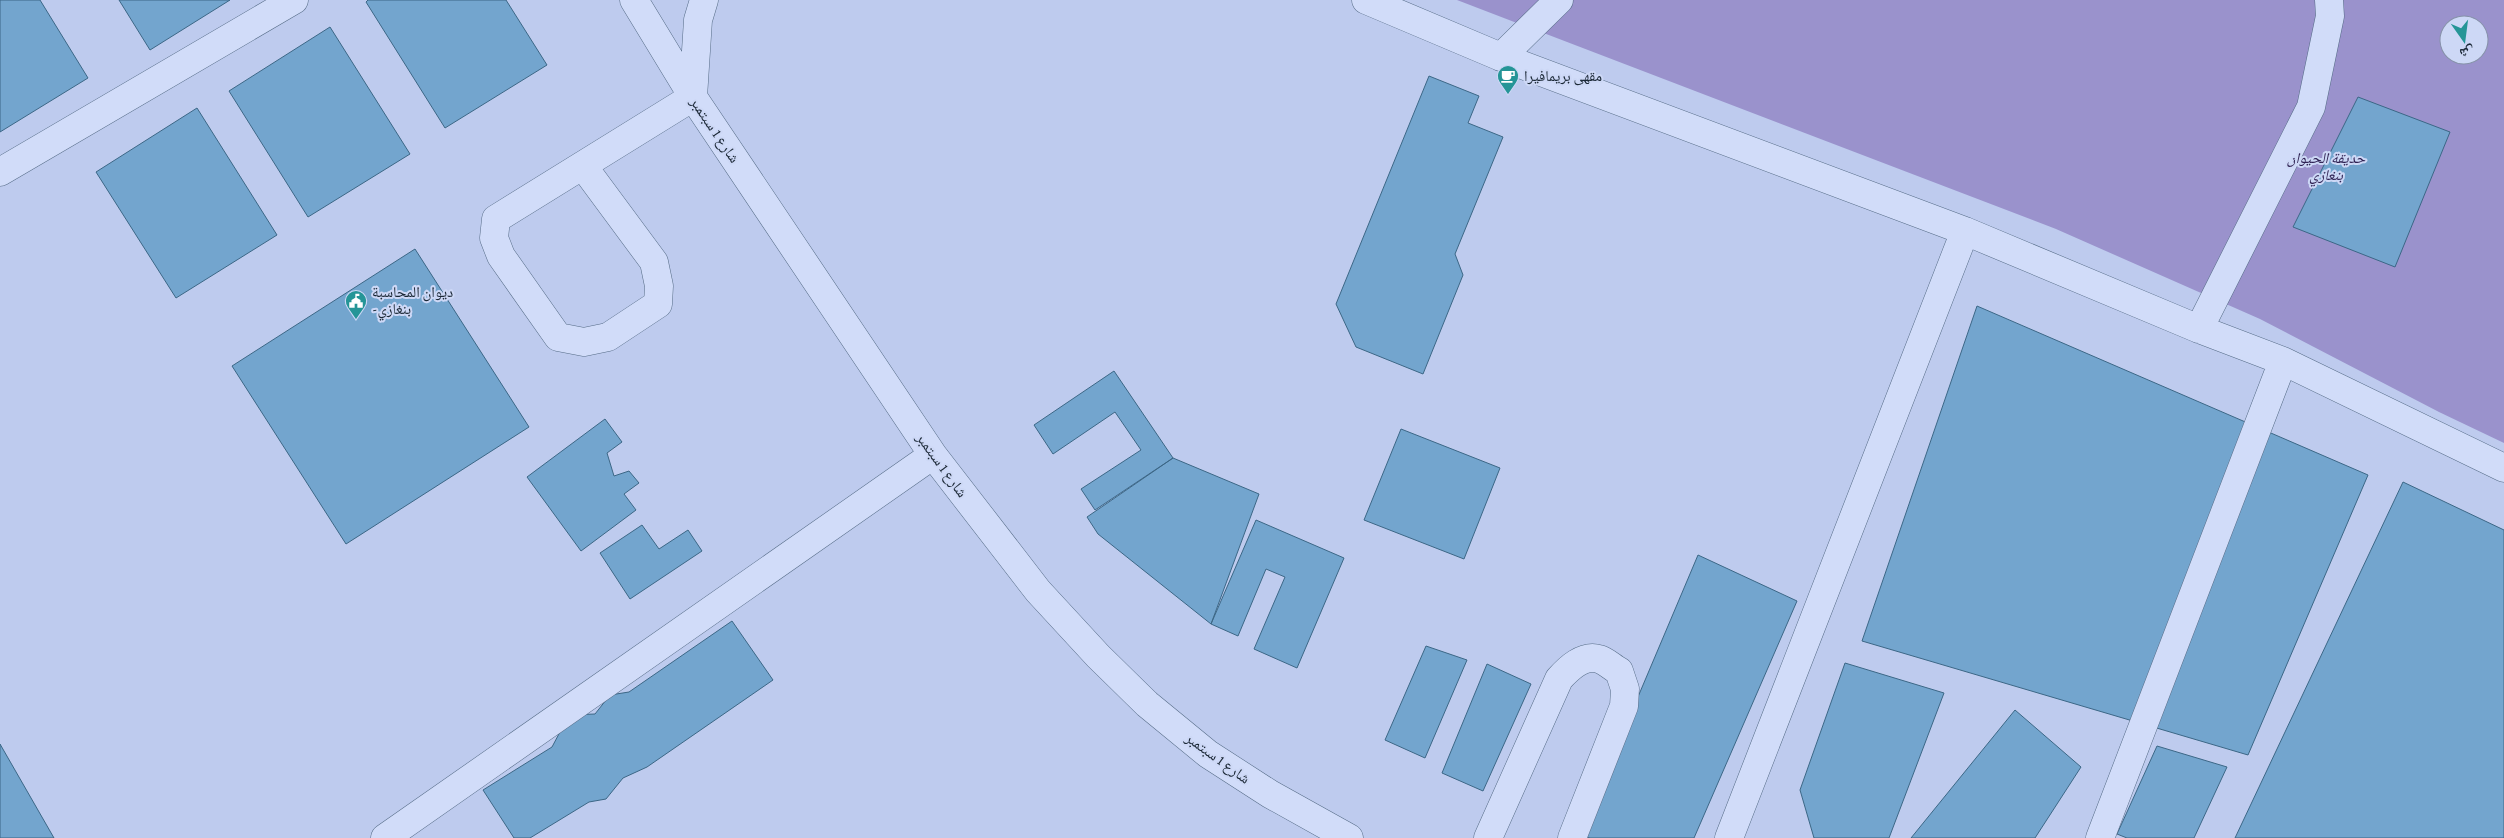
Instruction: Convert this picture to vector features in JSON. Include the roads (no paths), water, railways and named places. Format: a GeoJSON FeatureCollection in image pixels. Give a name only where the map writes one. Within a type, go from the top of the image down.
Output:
{"type":"FeatureCollection","features":[{"type":"Feature","properties":{"kind":"street"},"geometry":{"type":"LineString","coordinates":[[0,172],[294,0]]}},
{"type":"Feature","properties":{"kind":"street","name":"شارع 1 سبتمبر"},"geometry":{"type":"LineString","coordinates":[[635,0],[693,98],[933,455],[1038,591],[1098,656],[1147,704],[1216,759],[1270,794],[1349,838]]}},
{"type":"Feature","properties":{"kind":"street"},"geometry":{"type":"LineString","coordinates":[[583,166],[654,262],[659,286],[658,304],[608,337],[584,342],[558,337],[501,256],[494,238],[496,219],[693,98],[698,20],[704,0]]}},
{"type":"Feature","properties":{"kind":"street"},"geometry":{"type":"LineString","coordinates":[[1366,0],[1502,57],[1965,231],[2199,329],[2283,360],[2504,468]]}},
{"type":"Feature","properties":{"kind":"street"},"geometry":{"type":"LineString","coordinates":[[1502,57],[1558,0]]}},
{"type":"Feature","properties":{"kind":"street"},"geometry":{"type":"LineString","coordinates":[[2199,329],[2311,107],[2330,16],[2329,0]]}},
{"type":"Feature","properties":{"kind":"street"},"geometry":{"type":"LineString","coordinates":[[1729,838],[1965,231]]}},
{"type":"Feature","properties":{"kind":"street"},"geometry":{"type":"LineString","coordinates":[[2100,838],[2283,360]]}},
{"type":"Feature","properties":{"kind":"street"},"geometry":{"type":"LineString","coordinates":[[385,838],[933,455]]}},
{"type":"Feature","properties":{"kind":"street"},"geometry":{"type":"LineString","coordinates":[[1488,838],[1558,679],[1572,665],[1598,658],[1620,671],[1625,688],[1624,706],[1572,838]]}},
{"type":"Feature","properties":{"kind":"place","name":"مقهى بريمافيرا"},"geometry":{"type":"Point","coordinates":[1508,95]}},
{"type":"Feature","properties":{"kind":"place","name":"ديوان المحاسبة -بنغازي"},"geometry":{"type":"Point","coordinates":[356,320]}},
{"type":"Feature","properties":{"kind":"park label","name":"حديقة الحيوان بنغازي"},"geometry":{"type":"Point","coordinates":[2326,166]}}]}
